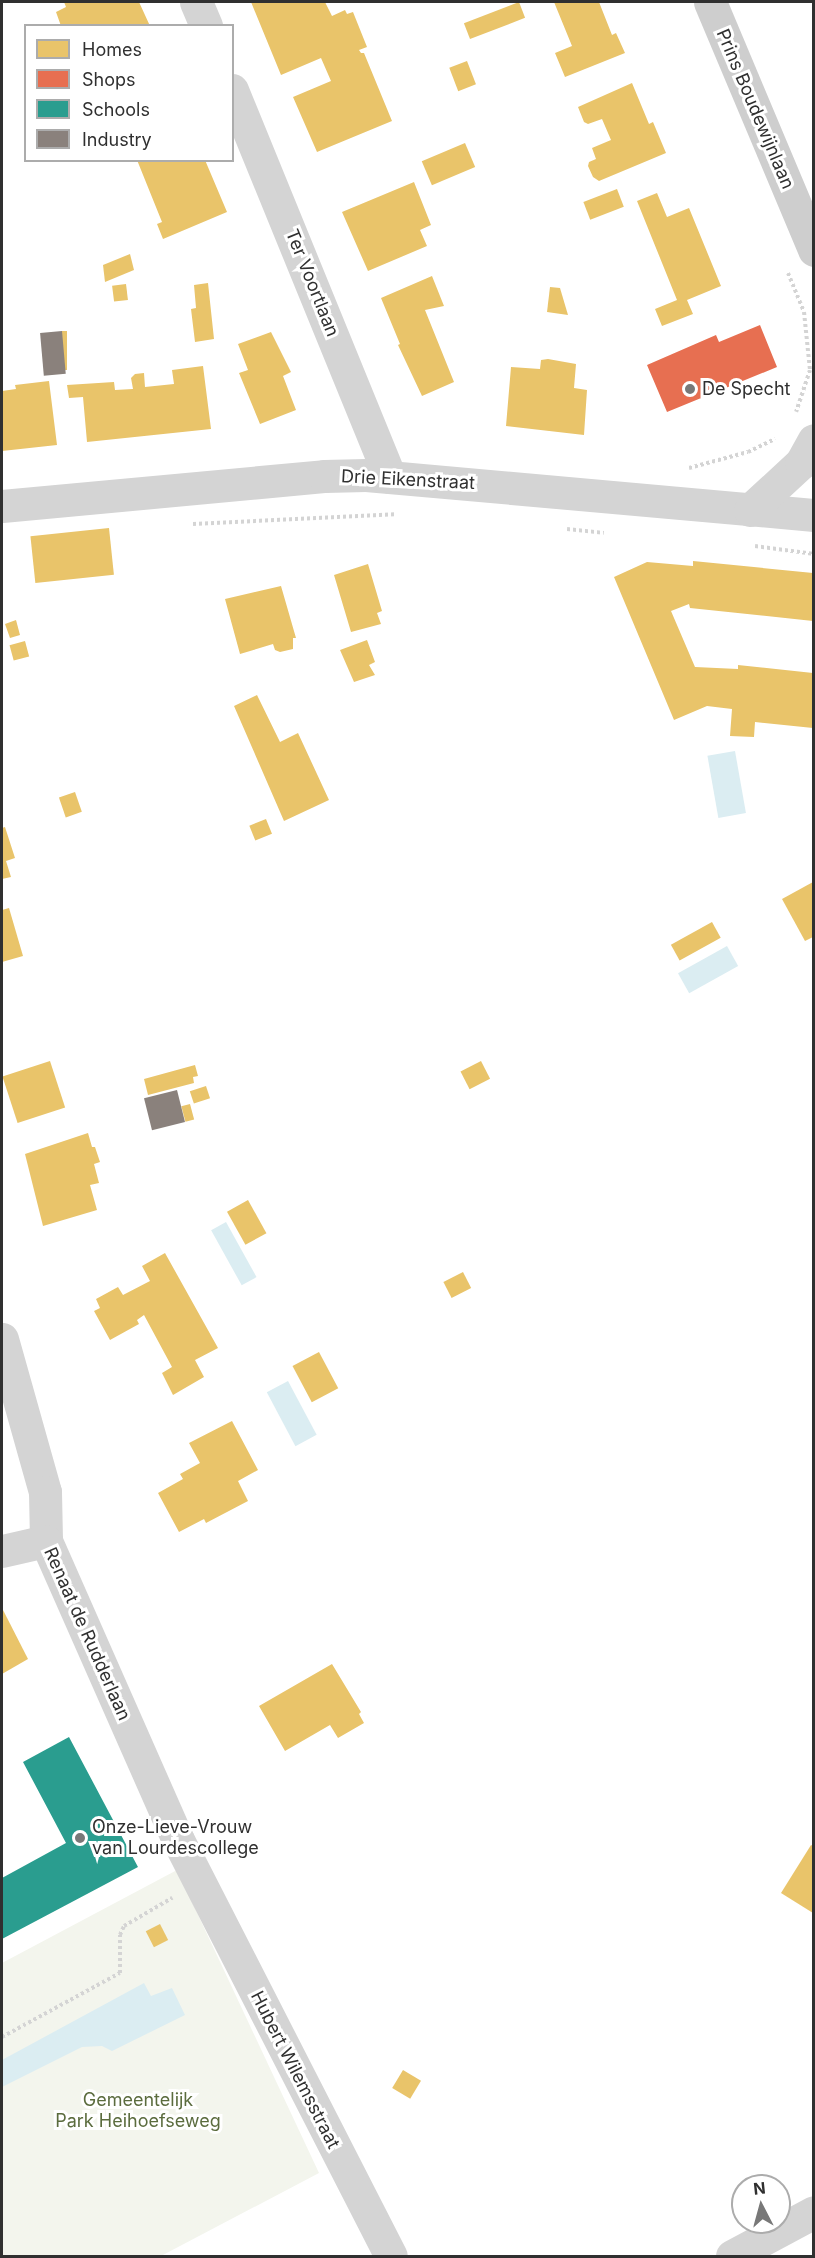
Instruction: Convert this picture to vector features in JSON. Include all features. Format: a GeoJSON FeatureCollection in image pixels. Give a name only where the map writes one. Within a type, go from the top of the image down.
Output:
{"type":"FeatureCollection","features":[{"type":"Feature","properties":{"kind":"main road","name":"Prins Boudewijnlaan"},"geometry":{"type":"LineString","coordinates":[[710,2],[813,250]]}},
{"type":"Feature","properties":{"kind":"street"},"geometry":{"type":"LineString","coordinates":[[196,2],[205,24]]}},
{"type":"Feature","properties":{"kind":"street","name":"Ter Voortlaan"},"geometry":{"type":"LineString","coordinates":[[234,95],[390,477]]}},
{"type":"Feature","properties":{"kind":"street"},"geometry":{"type":"LineString","coordinates":[[750,510],[801,463],[803,439]]}},
{"type":"Feature","properties":{"kind":"street","name":"Drie Eikenstraat"},"geometry":{"type":"LineString","coordinates":[[2,506],[324,476],[390,477],[813,515]]}},
{"type":"Feature","properties":{"kind":"street","name":"Renaat de Rudderlaan"},"geometry":{"type":"LineString","coordinates":[[2,1339],[45,1492],[46,1541],[199,1883]]}},
{"type":"Feature","properties":{"kind":"street"},"geometry":{"type":"LineString","coordinates":[[2,1551],[46,1541]]}},
{"type":"Feature","properties":{"kind":"street","name":"Hubert Wilemsstraat"},"geometry":{"type":"LineString","coordinates":[[199,1883],[391,2256]]}},
{"type":"Feature","properties":{"kind":"street"},"geometry":{"type":"LineString","coordinates":[[732,2256],[813,2212]]}},
{"type":"Feature","properties":{"kind":"path"},"geometry":{"type":"LineString","coordinates":[[679,470],[803,439],[793,420],[810,370],[804,312],[786,269]]}},
{"type":"Feature","properties":{"kind":"path"},"geometry":{"type":"LineString","coordinates":[[189,524],[353,514],[401,514]]}},
{"type":"Feature","properties":{"kind":"path"},"geometry":{"type":"LineString","coordinates":[[556,528],[613,533]]}},
{"type":"Feature","properties":{"kind":"path"},"geometry":{"type":"LineString","coordinates":[[749,545],[813,554]]}},
{"type":"Feature","properties":{"kind":"path"},"geometry":{"type":"LineString","coordinates":[[2,2037],[120,1973],[120,1935],[124,1926],[199,1883]]}},
{"type":"Feature","properties":{"kind":"green space","name":"Gemeentelijk Park Heihoefseweg"},"geometry":{"type":"Polygon","coordinates":[[[177,1870],[319,2173],[161,2256],[2,2256],[2,1963],[177,1870]]]}},
{"type":"Feature","properties":{"kind":"shaded area"},"geometry":{"type":"Polygon","coordinates":[[[735,751],[746,813],[718,818],[707,756],[735,751]]]}},
{"type":"Feature","properties":{"kind":"shaded area"},"geometry":{"type":"Polygon","coordinates":[[[727,946],[738,966],[689,993],[678,973],[727,946]]]}},
{"type":"Feature","properties":{"kind":"shaded area"},"geometry":{"type":"Polygon","coordinates":[[[226,1222],[257,1277],[242,1285],[211,1230],[226,1222]]]}},
{"type":"Feature","properties":{"kind":"shaded area"},"geometry":{"type":"Polygon","coordinates":[[[288,1381],[317,1435],[295,1446],[267,1392],[288,1381]]]}},
{"type":"Feature","properties":{"kind":"shaded area"},"geometry":{"type":"Polygon","coordinates":[[[144,1983],[151,1996],[172,1988],[185,2015],[112,2051],[102,2046],[82,2047],[2,2087],[2,2060],[144,1983]]]}},
{"type":"Feature","properties":{"kind":"building: Homes"},"geometry":{"type":"Polygon","coordinates":[[[64,2],[139,2],[149,24],[60,24],[56,12],[66,7],[64,2]]]}},
{"type":"Feature","properties":{"kind":"building: Homes"},"geometry":{"type":"Polygon","coordinates":[[[251,2],[325,2],[332,16],[345,10],[347,14],[353,12],[367,47],[359,50],[364,53],[392,121],[317,152],[293,97],[331,81],[321,58],[281,75],[251,2]]]}},
{"type":"Feature","properties":{"kind":"building: Homes"},"geometry":{"type":"Polygon","coordinates":[[[519,2],[525,18],[470,39],[464,23],[519,2]]]}},
{"type":"Feature","properties":{"kind":"building: Homes"},"geometry":{"type":"Polygon","coordinates":[[[554,2],[599,2],[612,35],[616,33],[625,53],[565,77],[555,53],[572,46],[554,2]]]}},
{"type":"Feature","properties":{"kind":"building: Homes"},"geometry":{"type":"Polygon","coordinates":[[[467,61],[476,84],[458,91],[449,68],[467,61]]]}},
{"type":"Feature","properties":{"kind":"building: Homes"},"geometry":{"type":"Polygon","coordinates":[[[632,83],[649,124],[653,122],[666,153],[599,181],[593,177],[588,166],[589,162],[596,159],[592,148],[611,140],[602,119],[588,124],[584,122],[578,107],[632,83]]]}},
{"type":"Feature","properties":{"kind":"building: Homes"},"geometry":{"type":"Polygon","coordinates":[[[465,143],[475,167],[432,185],[422,161],[465,143]]]}},
{"type":"Feature","properties":{"kind":"building: Homes"},"geometry":{"type":"Polygon","coordinates":[[[138,162],[206,162],[227,212],[163,239],[157,224],[162,222],[138,162]]]}},
{"type":"Feature","properties":{"kind":"building: Homes"},"geometry":{"type":"Polygon","coordinates":[[[414,182],[431,225],[420,230],[427,246],[368,271],[342,212],[414,182]]]}},
{"type":"Feature","properties":{"kind":"building: Homes"},"geometry":{"type":"Polygon","coordinates":[[[617,189],[624,207],[590,220],[583,202],[617,189]]]}},
{"type":"Feature","properties":{"kind":"building: Homes"},"geometry":{"type":"Polygon","coordinates":[[[657,193],[667,217],[689,208],[721,286],[687,300],[693,314],[662,326],[655,309],[677,300],[637,201],[657,193]]]}},
{"type":"Feature","properties":{"kind":"building: Homes"},"geometry":{"type":"Polygon","coordinates":[[[130,254],[134,270],[105,282],[103,265],[130,254]]]}},
{"type":"Feature","properties":{"kind":"building: Homes"},"geometry":{"type":"Polygon","coordinates":[[[432,276],[444,306],[425,310],[454,382],[422,396],[398,345],[400,344],[381,298],[432,276]]]}},
{"type":"Feature","properties":{"kind":"building: Homes"},"geometry":{"type":"Polygon","coordinates":[[[208,283],[214,339],[195,342],[191,309],[196,308],[194,285],[208,283]]]}},
{"type":"Feature","properties":{"kind":"building: Homes"},"geometry":{"type":"Polygon","coordinates":[[[126,284],[128,300],[114,302],[112,286],[126,284]]]}},
{"type":"Feature","properties":{"kind":"building: Homes"},"geometry":{"type":"Polygon","coordinates":[[[550,287],[560,288],[568,315],[547,312],[550,287]]]}},
{"type":"Feature","properties":{"kind":"building: Homes"},"geometry":{"type":"Polygon","coordinates":[[[62,331],[67,331],[67,370],[62,370],[62,331]]]}},
{"type":"Feature","properties":{"kind":"building: Homes"},"geometry":{"type":"Polygon","coordinates":[[[271,332],[291,372],[283,376],[296,410],[260,424],[239,373],[248,370],[238,344],[271,332]]]}},
{"type":"Feature","properties":{"kind":"building: Homes"},"geometry":{"type":"Polygon","coordinates":[[[541,360],[576,364],[574,388],[587,390],[584,435],[506,426],[511,367],[540,369],[541,360]]]}},
{"type":"Feature","properties":{"kind":"building: Homes"},"geometry":{"type":"Polygon","coordinates":[[[203,366],[211,429],[87,442],[83,397],[69,398],[67,385],[114,382],[115,390],[133,389],[131,378],[135,374],[144,373],[145,387],[174,384],[172,370],[203,366]]]}},
{"type":"Feature","properties":{"kind":"building: Homes"},"geometry":{"type":"Polygon","coordinates":[[[49,381],[57,445],[2,451],[2,391],[16,389],[15,385],[49,381]]]}},
{"type":"Feature","properties":{"kind":"building: Homes"},"geometry":{"type":"Polygon","coordinates":[[[109,528],[114,575],[35,583],[30,536],[109,528]]]}},
{"type":"Feature","properties":{"kind":"building: Homes"},"geometry":{"type":"Polygon","coordinates":[[[693,561],[813,573],[813,621],[690,608],[689,604],[671,611],[695,667],[738,669],[738,665],[813,673],[813,728],[755,722],[754,737],[730,736],[732,709],[707,706],[674,720],[614,577],[647,562],[693,566],[693,561]]]}},
{"type":"Feature","properties":{"kind":"building: Homes"},"geometry":{"type":"Polygon","coordinates":[[[368,564],[382,611],[377,613],[381,624],[351,632],[334,575],[368,564]]]}},
{"type":"Feature","properties":{"kind":"building: Homes"},"geometry":{"type":"Polygon","coordinates":[[[281,586],[296,638],[293,638],[293,649],[280,652],[275,650],[273,644],[240,654],[225,599],[281,586]]]}},
{"type":"Feature","properties":{"kind":"building: Homes"},"geometry":{"type":"Polygon","coordinates":[[[16,620],[20,635],[10,638],[5,624],[16,620]]]}},
{"type":"Feature","properties":{"kind":"building: Homes"},"geometry":{"type":"Polygon","coordinates":[[[367,640],[375,662],[369,665],[375,675],[354,682],[340,650],[367,640]]]}},
{"type":"Feature","properties":{"kind":"building: Homes"},"geometry":{"type":"Polygon","coordinates":[[[25,641],[29,656],[14,661],[10,645],[25,641]]]}},
{"type":"Feature","properties":{"kind":"building: Homes"},"geometry":{"type":"Polygon","coordinates":[[[257,695],[280,742],[298,733],[329,800],[284,821],[234,706],[257,695]]]}},
{"type":"Feature","properties":{"kind":"building: Homes"},"geometry":{"type":"Polygon","coordinates":[[[75,792],[82,812],[66,817],[59,798],[75,792]]]}},
{"type":"Feature","properties":{"kind":"building: Homes"},"geometry":{"type":"Polygon","coordinates":[[[266,819],[272,834],[255,841],[249,826],[266,819]]]}},
{"type":"Feature","properties":{"kind":"building: Homes"},"geometry":{"type":"Polygon","coordinates":[[[5,827],[15,858],[6,861],[11,877],[2,879],[2,828],[5,827]]]}},
{"type":"Feature","properties":{"kind":"building: Homes"},"geometry":{"type":"Polygon","coordinates":[[[813,882],[813,937],[805,941],[782,899],[813,882]]]}},
{"type":"Feature","properties":{"kind":"building: Homes"},"geometry":{"type":"Polygon","coordinates":[[[9,908],[23,956],[2,962],[2,910],[9,908]]]}},
{"type":"Feature","properties":{"kind":"building: Homes"},"geometry":{"type":"Polygon","coordinates":[[[712,922],[721,938],[680,961],[671,945],[712,922]]]}},
{"type":"Feature","properties":{"kind":"building: Homes"},"geometry":{"type":"Polygon","coordinates":[[[50,1061],[65,1108],[18,1123],[2,1076],[50,1061]]]}},
{"type":"Feature","properties":{"kind":"building: Homes"},"geometry":{"type":"Polygon","coordinates":[[[481,1061],[490,1079],[470,1089],[461,1071],[481,1061]]]}},
{"type":"Feature","properties":{"kind":"building: Homes"},"geometry":{"type":"Polygon","coordinates":[[[195,1065],[198,1076],[193,1077],[194,1083],[148,1095],[144,1079],[195,1065]]]}},
{"type":"Feature","properties":{"kind":"building: Homes"},"geometry":{"type":"Polygon","coordinates":[[[206,1086],[210,1098],[194,1104],[190,1091],[206,1086]]]}},
{"type":"Feature","properties":{"kind":"building: Homes"},"geometry":{"type":"Polygon","coordinates":[[[190,1104],[194,1119],[185,1122],[181,1106],[190,1104]]]}},
{"type":"Feature","properties":{"kind":"building: Homes"},"geometry":{"type":"Polygon","coordinates":[[[88,1133],[100,1162],[94,1164],[99,1183],[90,1185],[97,1210],[43,1226],[25,1154],[88,1133]]]}},
{"type":"Feature","properties":{"kind":"building: Homes"},"geometry":{"type":"Polygon","coordinates":[[[248,1200],[266,1233],[245,1245],[227,1212],[248,1200]]]}},
{"type":"Feature","properties":{"kind":"building: Homes"},"geometry":{"type":"Polygon","coordinates":[[[165,1253],[218,1348],[195,1360],[204,1377],[173,1395],[162,1373],[172,1367],[144,1315],[137,1320],[139,1324],[110,1340],[94,1311],[100,1308],[96,1299],[118,1287],[123,1295],[150,1281],[142,1266],[165,1253]]]}},
{"type":"Feature","properties":{"kind":"building: Homes"},"geometry":{"type":"Polygon","coordinates":[[[463,1272],[471,1288],[452,1298],[443,1282],[463,1272]]]}},
{"type":"Feature","properties":{"kind":"building: Homes"},"geometry":{"type":"Polygon","coordinates":[[[319,1352],[338,1388],[312,1402],[293,1366],[319,1352]]]}},
{"type":"Feature","properties":{"kind":"building: Homes"},"geometry":{"type":"Polygon","coordinates":[[[232,1421],[258,1470],[238,1481],[248,1501],[206,1523],[204,1519],[179,1532],[158,1493],[183,1479],[180,1474],[200,1463],[189,1443],[232,1421]]]}},
{"type":"Feature","properties":{"kind":"building: Homes"},"geometry":{"type":"Polygon","coordinates":[[[2,1608],[28,1659],[2,1674],[2,1608]]]}},
{"type":"Feature","properties":{"kind":"building: Homes"},"geometry":{"type":"Polygon","coordinates":[[[332,1664],[361,1712],[359,1714],[364,1723],[338,1738],[330,1725],[285,1751],[259,1706],[332,1664]]]}},
{"type":"Feature","properties":{"kind":"building: Homes"},"geometry":{"type":"Polygon","coordinates":[[[811,1845],[813,1846],[813,1913],[781,1893],[811,1845]]]}},
{"type":"Feature","properties":{"kind":"building: Homes"},"geometry":{"type":"Polygon","coordinates":[[[160,1924],[168,1940],[154,1947],[146,1931],[160,1924]]]}},
{"type":"Feature","properties":{"kind":"building: Homes"},"geometry":{"type":"Polygon","coordinates":[[[403,2070],[421,2081],[410,2099],[392,2088],[403,2070]]]}},
{"type":"Feature","properties":{"kind":"building: Shops","name":"De Specht"},"geometry":{"type":"Polygon","coordinates":[[[760,325],[777,367],[667,412],[647,365],[716,335],[719,342],[760,325]]]}},
{"type":"Feature","properties":{"kind":"building: Schools"},"geometry":{"type":"Polygon","coordinates":[[[69,1737],[138,1867],[2,1939],[2,1878],[66,1843],[23,1762],[69,1737]]]}},
{"type":"Feature","properties":{"kind":"building: Industry"},"geometry":{"type":"Polygon","coordinates":[[[62,331],[66,374],[44,376],[40,333],[62,331]]]}},
{"type":"Feature","properties":{"kind":"building: Industry"},"geometry":{"type":"Polygon","coordinates":[[[177,1090],[185,1122],[152,1130],[144,1098],[177,1090]]]}},
{"type":"Feature","properties":{"kind":"place","name":"De Specht"},"geometry":{"type":"Point","coordinates":[690,389]}},
{"type":"Feature","properties":{"kind":"place","name":"Onze-Lieve-Vrouw van Lourdescollege"},"geometry":{"type":"Point","coordinates":[80,1838]}}]}
